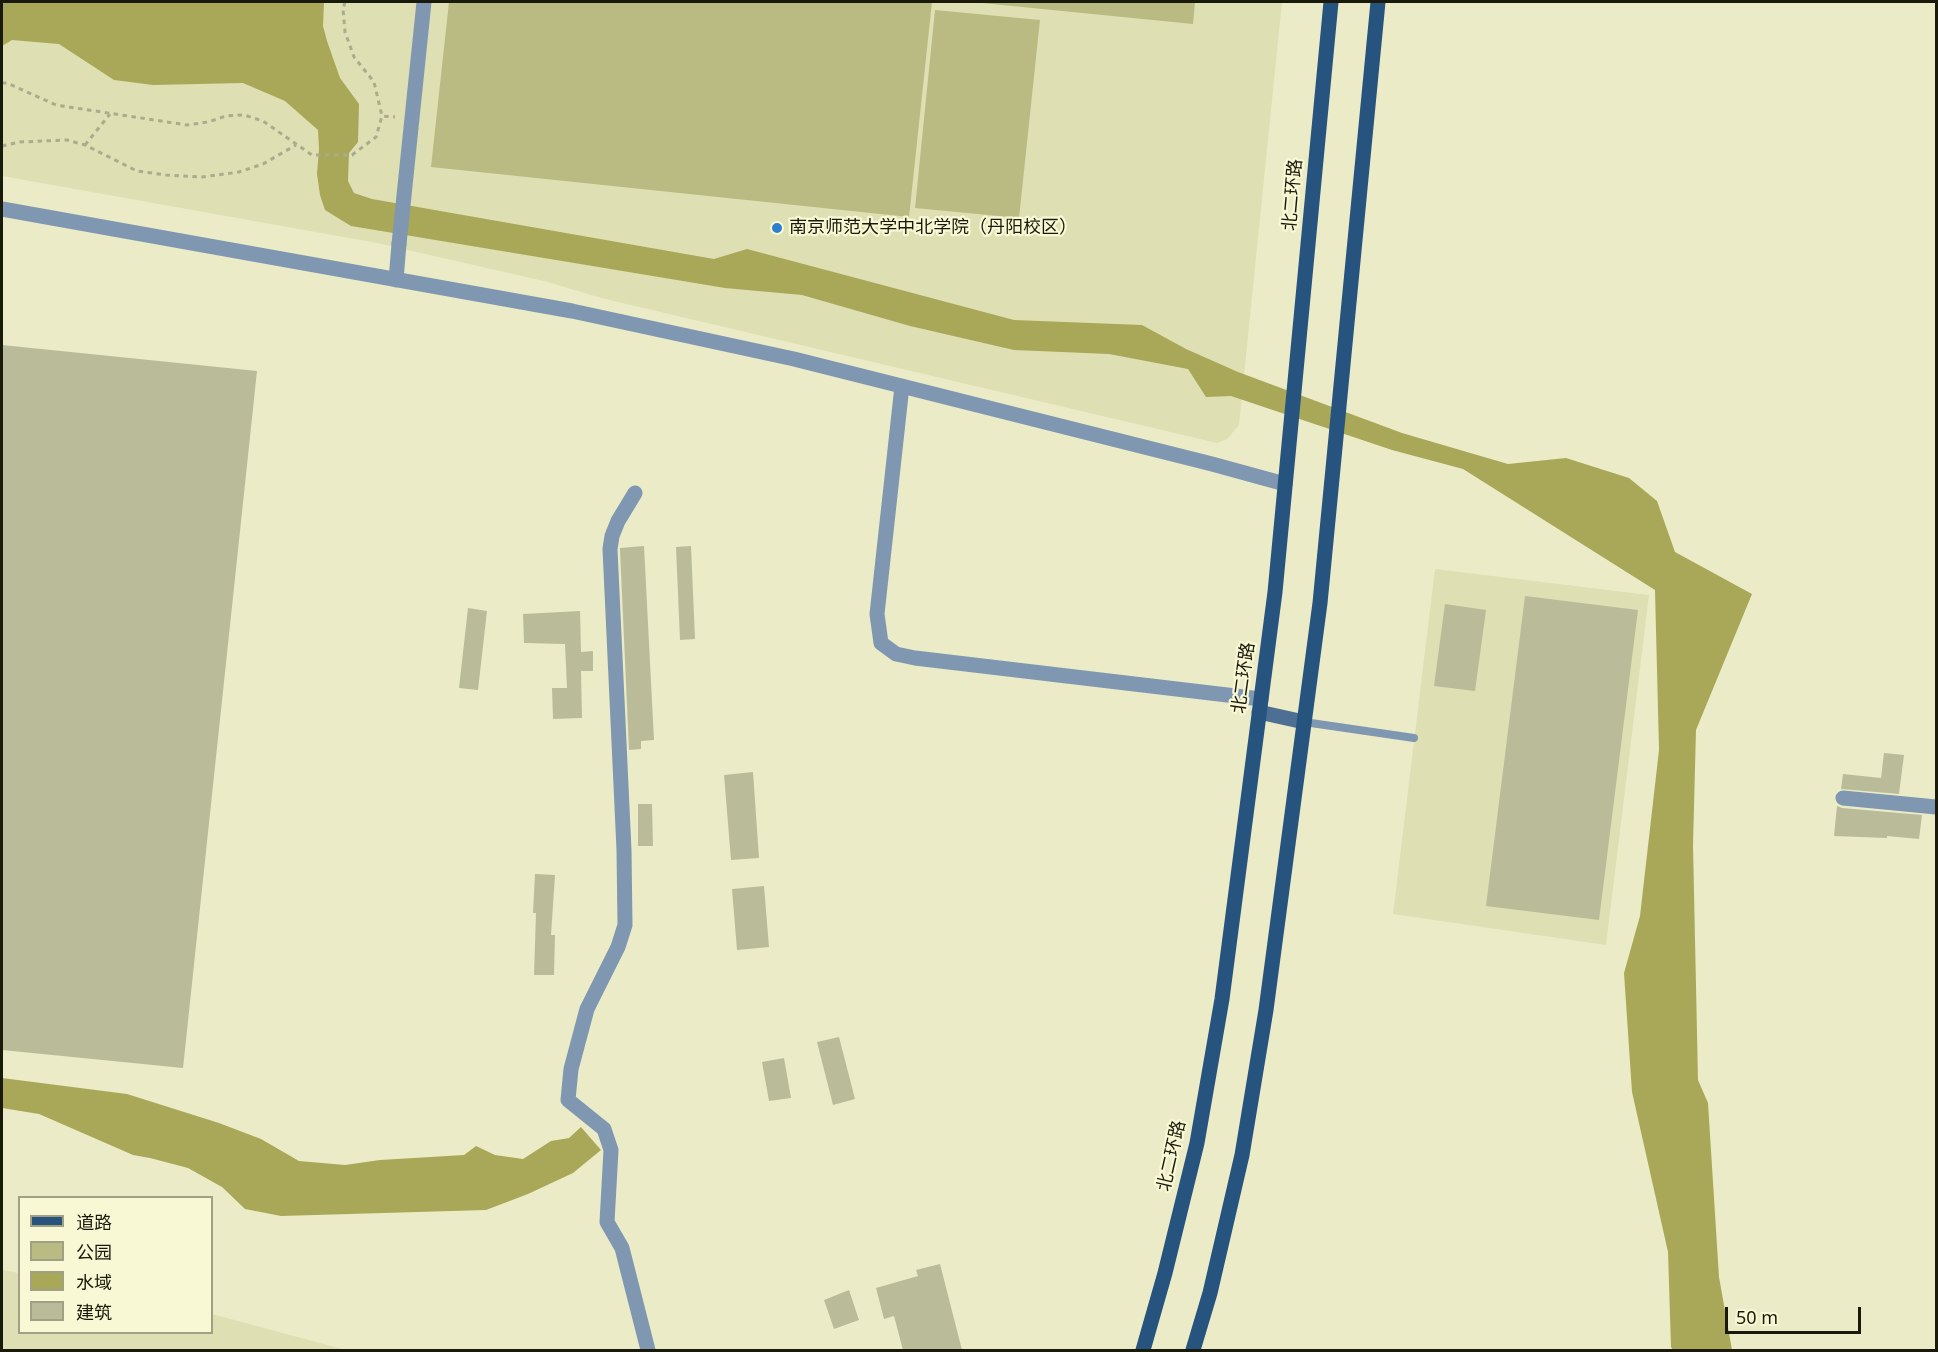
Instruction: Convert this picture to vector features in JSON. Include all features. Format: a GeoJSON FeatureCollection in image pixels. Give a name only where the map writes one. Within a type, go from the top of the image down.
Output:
{"type":"FeatureCollection","features":[{"type":"Feature","properties":{"kind":"main road","name":"北二环路"},"geometry":{"type":"LineString","coordinates":[[1143,1350],[1197,1143],[1222,999],[1275,592],[1331,2]]}},
{"type":"Feature","properties":{"kind":"main road"},"geometry":{"type":"LineString","coordinates":[[1193,1350],[1210,1293],[1242,1155],[1266,1010],[1320,603],[1378,2]]}},
{"type":"Feature","properties":{"kind":"main road"},"geometry":{"type":"LineString","coordinates":[[1260,706],[1305,722]]}},
{"type":"Feature","properties":{"kind":"street"},"geometry":{"type":"LineString","coordinates":[[396,280],[424,2]]}},
{"type":"Feature","properties":{"kind":"street"},"geometry":{"type":"LineString","coordinates":[[2,209],[572,311],[794,359],[1285,484]]}},
{"type":"Feature","properties":{"kind":"street"},"geometry":{"type":"LineString","coordinates":[[902,386],[877,614],[880,643],[896,654],[915,658],[1260,706]]}},
{"type":"Feature","properties":{"kind":"street"},"geometry":{"type":"LineString","coordinates":[[634,493],[618,521],[610,549],[624,839],[625,925],[618,947],[587,1009],[571,1069],[568,1100],[604,1129],[611,1150],[608,1222],[622,1248],[648,1350]]}},
{"type":"Feature","properties":{"kind":"street"},"geometry":{"type":"LineString","coordinates":[[1843,798],[1936,807]]}},
{"type":"Feature","properties":{"kind":"lane"},"geometry":{"type":"LineString","coordinates":[[1305,722],[1414,738]]}},
{"type":"Feature","properties":{"kind":"path"},"geometry":{"type":"LineString","coordinates":[[2,83],[7,82],[56,105],[187,125],[226,116],[244,115],[263,121],[312,155],[352,155],[376,137],[382,116],[374,82],[354,57],[345,32],[343,9],[345,2]]}},
{"type":"Feature","properties":{"kind":"path"},"geometry":{"type":"LineString","coordinates":[[85,145],[110,114]]}},
{"type":"Feature","properties":{"kind":"path"},"geometry":{"type":"LineString","coordinates":[[382,116],[412,117]]}},
{"type":"Feature","properties":{"kind":"path"},"geometry":{"type":"LineString","coordinates":[[2,146],[20,142],[67,140],[85,145],[137,171],[202,177],[239,172],[263,164],[296,145]]}},
{"type":"Feature","properties":{"kind":"shaded area","name":"南京师范大学中北学院（丹阳校区）"},"geometry":{"type":"Polygon","coordinates":[[[2,2],[1282,2],[1239,425],[1227,439],[1217,443],[377,243],[2,176],[2,2]]]}},
{"type":"Feature","properties":{"kind":"shaded area"},"geometry":{"type":"Polygon","coordinates":[[[1435,569],[1649,595],[1606,945],[1393,914],[1435,569]]]}},
{"type":"Feature","properties":{"kind":"shaded area"},"geometry":{"type":"Polygon","coordinates":[[[2,1270],[18,1273],[18,1334],[213,1334],[213,1314],[346,1350],[2,1350],[2,1270]]]}},
{"type":"Feature","properties":{"kind":"green space"},"geometry":{"type":"Polygon","coordinates":[[[449,2],[932,2],[909,217],[431,167],[449,2]]]}},
{"type":"Feature","properties":{"kind":"green space"},"geometry":{"type":"Polygon","coordinates":[[[972,2],[1195,2],[1193,24],[972,2]]]}},
{"type":"Feature","properties":{"kind":"green space"},"geometry":{"type":"Polygon","coordinates":[[[935,10],[1040,20],[1019,218],[915,208],[935,10]]]}},
{"type":"Feature","properties":{"kind":"water"},"geometry":{"type":"Polygon","coordinates":[[[2,2],[324,2],[323,26],[327,41],[340,78],[359,104],[358,142],[349,153],[348,181],[354,193],[372,199],[714,259],[747,249],[1014,320],[1142,325],[1186,349],[1238,372],[1402,433],[1508,464],[1566,458],[1629,478],[1657,501],[1675,552],[1752,594],[1696,730],[1693,845],[1698,1080],[1708,1103],[1719,1277],[1732,1350],[1673,1350],[1671,1347],[1668,1252],[1632,1092],[1624,973],[1640,916],[1659,750],[1655,590],[1463,469],[1392,450],[1231,396],[1206,397],[1188,369],[1109,354],[1014,350],[910,326],[802,295],[725,288],[351,226],[325,210],[317,174],[318,130],[285,101],[243,83],[153,85],[114,80],[59,44],[12,40],[2,46],[2,2]]]}},
{"type":"Feature","properties":{"kind":"water"},"geometry":{"type":"Polygon","coordinates":[[[2,1078],[127,1094],[261,1139],[299,1161],[345,1165],[380,1160],[464,1155],[476,1146],[495,1155],[523,1159],[551,1141],[569,1138],[581,1127],[601,1150],[573,1173],[486,1210],[281,1216],[245,1209],[222,1187],[188,1168],[133,1155],[39,1114],[2,1108],[2,1078]]]}},
{"type":"Feature","properties":{"kind":"building"},"geometry":{"type":"Polygon","coordinates":[[[2,345],[257,371],[183,1068],[2,1050],[2,345]]]}},
{"type":"Feature","properties":{"kind":"building"},"geometry":{"type":"Polygon","coordinates":[[[644,546],[654,740],[641,741],[641,749],[629,750],[620,548],[644,546]]]}},
{"type":"Feature","properties":{"kind":"building"},"geometry":{"type":"Polygon","coordinates":[[[691,546],[695,639],[680,640],[676,547],[691,546]]]}},
{"type":"Feature","properties":{"kind":"building"},"geometry":{"type":"Polygon","coordinates":[[[1525,596],[1638,610],[1599,920],[1486,906],[1525,596]]]}},
{"type":"Feature","properties":{"kind":"building"},"geometry":{"type":"Polygon","coordinates":[[[1445,604],[1486,610],[1475,691],[1434,686],[1445,604]]]}},
{"type":"Feature","properties":{"kind":"building"},"geometry":{"type":"Polygon","coordinates":[[[468,608],[487,611],[478,690],[459,688],[468,608]]]}},
{"type":"Feature","properties":{"kind":"building"},"geometry":{"type":"Polygon","coordinates":[[[580,611],[581,652],[593,651],[593,671],[581,671],[582,718],[553,719],[552,688],[567,688],[565,644],[524,643],[523,614],[580,611]]]}},
{"type":"Feature","properties":{"kind":"building"},"geometry":{"type":"Polygon","coordinates":[[[1884,753],[1904,755],[1899,794],[1841,789],[1843,774],[1881,778],[1884,753]]]}},
{"type":"Feature","properties":{"kind":"building"},"geometry":{"type":"Polygon","coordinates":[[[753,772],[759,858],[731,860],[724,775],[753,772]]]}},
{"type":"Feature","properties":{"kind":"building"},"geometry":{"type":"Polygon","coordinates":[[[638,804],[652,804],[653,846],[638,846],[638,804]]]}},
{"type":"Feature","properties":{"kind":"building"},"geometry":{"type":"Polygon","coordinates":[[[1837,806],[1922,815],[1919,839],[1887,836],[1887,838],[1834,836],[1837,806]]]}},
{"type":"Feature","properties":{"kind":"building"},"geometry":{"type":"Polygon","coordinates":[[[535,874],[555,875],[551,935],[555,935],[554,975],[534,975],[535,874]]]}},
{"type":"Feature","properties":{"kind":"building"},"geometry":{"type":"Polygon","coordinates":[[[764,886],[769,947],[737,950],[732,889],[764,886]]]}},
{"type":"Feature","properties":{"kind":"building"},"geometry":{"type":"Polygon","coordinates":[[[839,1037],[855,1099],[833,1105],[817,1042],[839,1037]]]}},
{"type":"Feature","properties":{"kind":"building"},"geometry":{"type":"Polygon","coordinates":[[[784,1058],[791,1098],[769,1101],[762,1062],[784,1058]]]}},
{"type":"Feature","properties":{"kind":"building"},"geometry":{"type":"Polygon","coordinates":[[[940,1264],[962,1350],[903,1350],[894,1316],[884,1319],[876,1288],[918,1276],[916,1270],[940,1264]]]}},
{"type":"Feature","properties":{"kind":"building"},"geometry":{"type":"Polygon","coordinates":[[[849,1290],[859,1320],[834,1329],[824,1300],[849,1290]]]}},
{"type":"Feature","properties":{"kind":"place","name":"南京师范大学中北学院（丹阳校区）"},"geometry":{"type":"Point","coordinates":[777,228]}}]}
